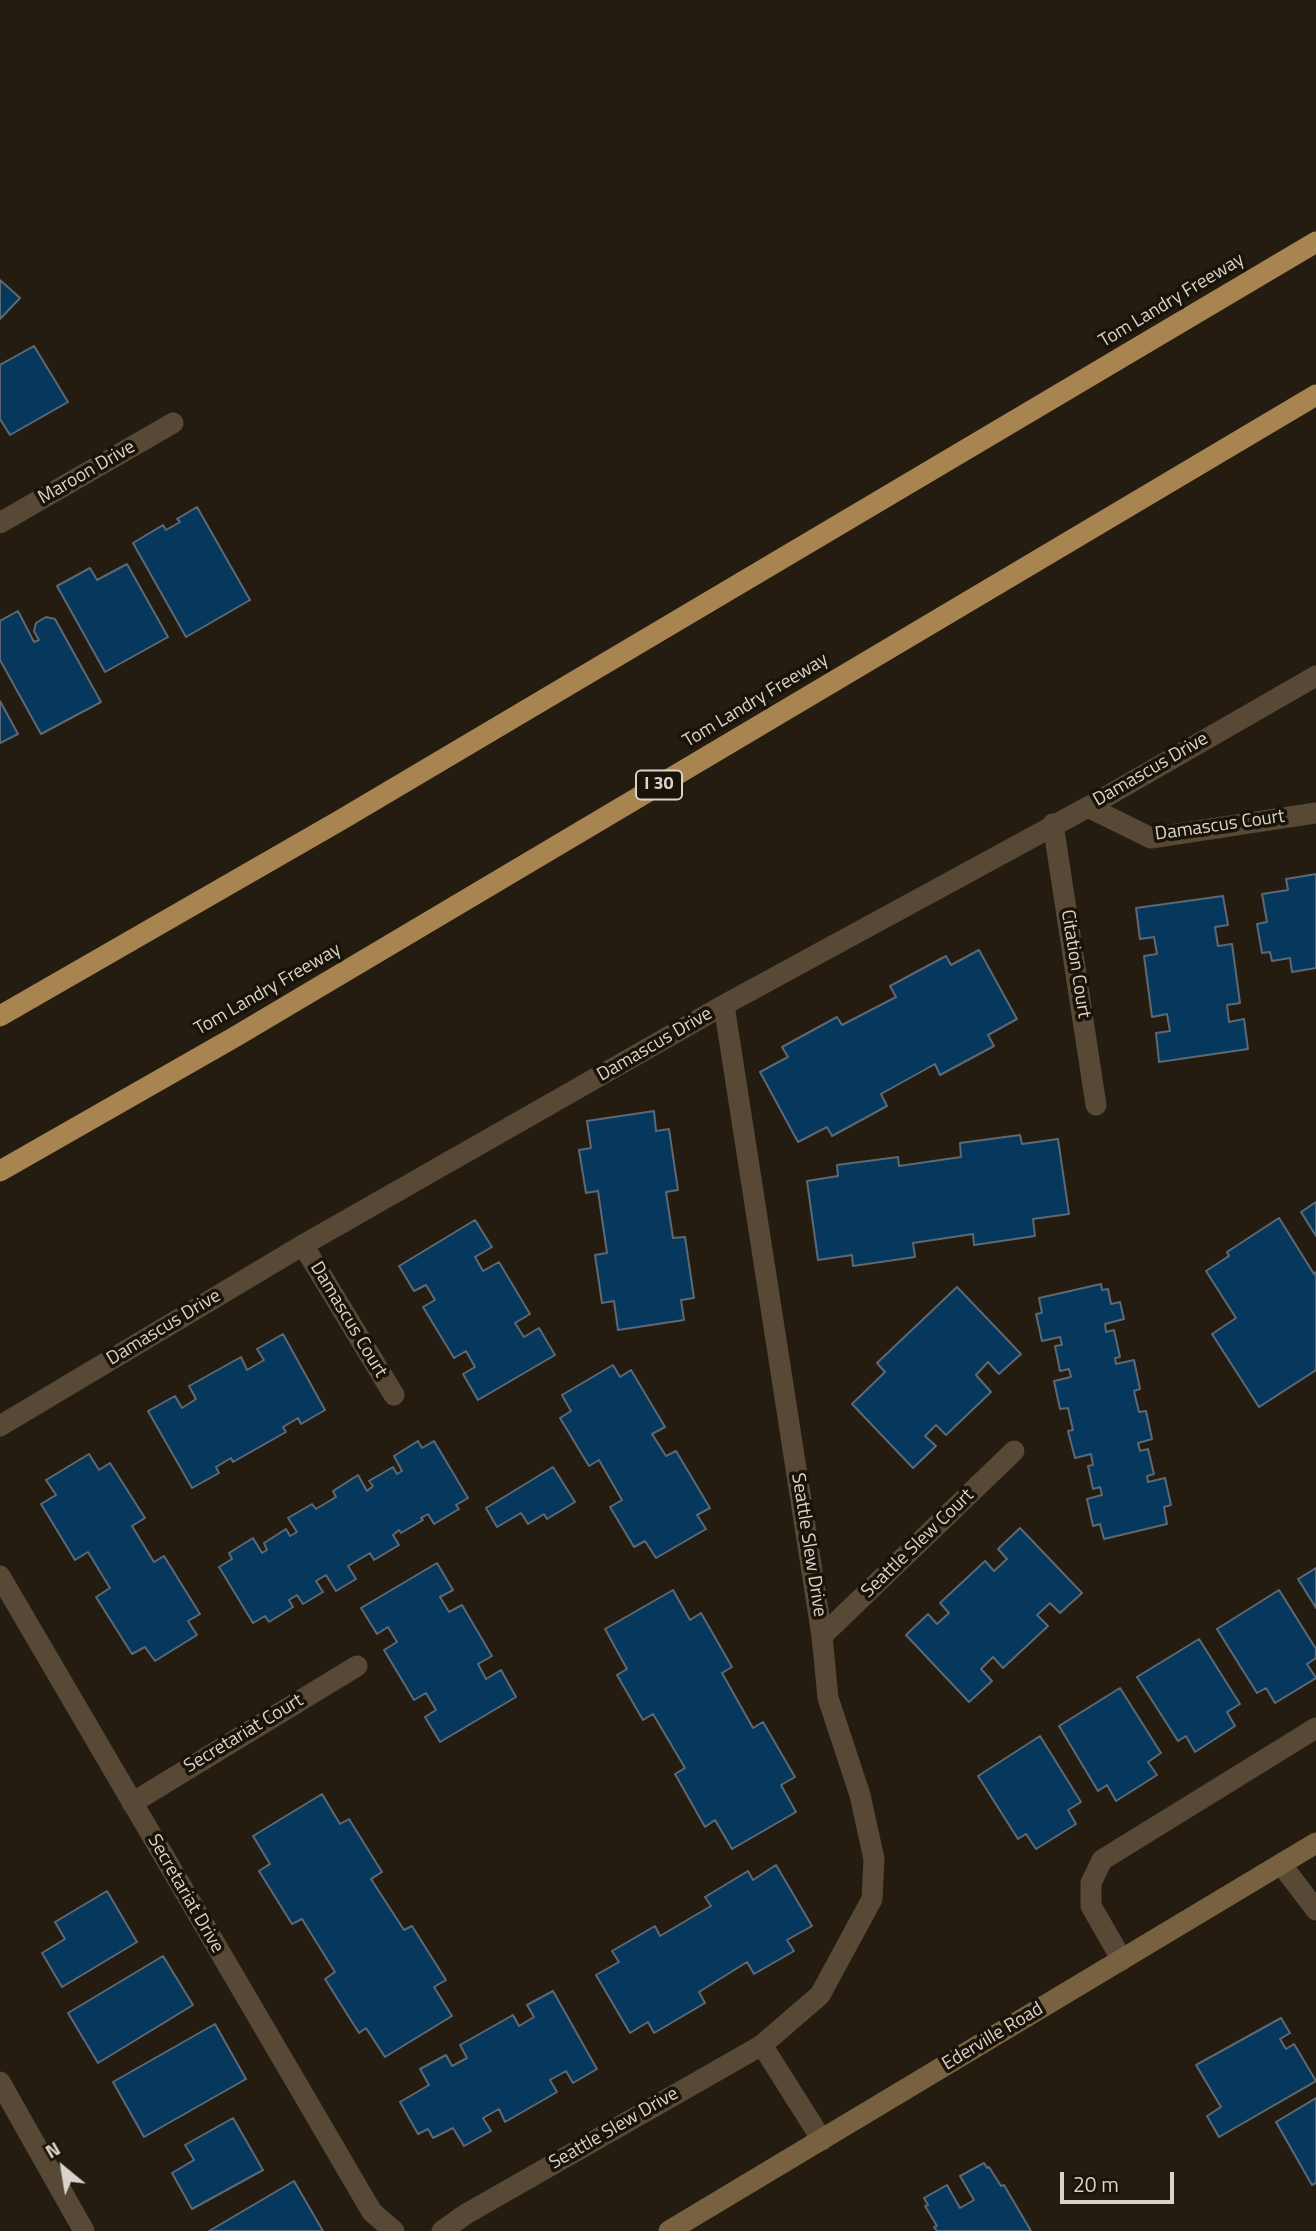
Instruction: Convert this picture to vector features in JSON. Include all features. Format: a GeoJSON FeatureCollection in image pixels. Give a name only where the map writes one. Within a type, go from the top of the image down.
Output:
{"type":"FeatureCollection","features":[{"type":"Feature","properties":{"kind":"highway","name":"Tom Landry Freeway"},"geometry":{"type":"LineString","coordinates":[[0,1016],[339,821],[1316,242]]}},
{"type":"Feature","properties":{"kind":"highway","name":"Tom Landry Freeway"},"geometry":{"type":"LineString","coordinates":[[0,1171],[233,1038],[1316,395]]}},
{"type":"Feature","properties":{"kind":"street","name":"Maroon Drive"},"geometry":{"type":"LineString","coordinates":[[0,523],[173,423]]}},
{"type":"Feature","properties":{"kind":"street","name":"Damascus Drive"},"geometry":{"type":"LineString","coordinates":[[0,1426],[303,1245],[724,1005],[1088,807],[1316,676]]}},
{"type":"Feature","properties":{"kind":"street","name":"Damascus Court"},"geometry":{"type":"LineString","coordinates":[[1088,807],[1151,838],[1316,813]]}},
{"type":"Feature","properties":{"kind":"street","name":"Citation Court"},"geometry":{"type":"LineString","coordinates":[[1053,824],[1096,1105]]}},
{"type":"Feature","properties":{"kind":"street","name":"Seattle Slew Drive"},"geometry":{"type":"LineString","coordinates":[[442,2231],[471,2222],[762,2045],[820,1996],[872,1899],[874,1859],[860,1795],[828,1698],[822,1636],[724,1005]]}},
{"type":"Feature","properties":{"kind":"street","name":"Damascus Court"},"geometry":{"type":"LineString","coordinates":[[303,1245],[394,1395]]}},
{"type":"Feature","properties":{"kind":"street","name":"Seattle Slew Court"},"geometry":{"type":"LineString","coordinates":[[822,1636],[1014,1451]]}},
{"type":"Feature","properties":{"kind":"street","name":"Secretariat Drive"},"geometry":{"type":"LineString","coordinates":[[0,1576],[372,2212],[394,2231]]}},
{"type":"Feature","properties":{"kind":"street","name":"Secretariat Court"},"geometry":{"type":"LineString","coordinates":[[132,1803],[357,1666]]}},
{"type":"Feature","properties":{"kind":"street"},"geometry":{"type":"LineString","coordinates":[[1122,1960],[1091,1906],[1091,1883],[1102,1860],[1316,1728]]}},
{"type":"Feature","properties":{"kind":"street","name":"Ederville Road"},"geometry":{"type":"LineString","coordinates":[[670,2231],[1316,1843]]}},
{"type":"Feature","properties":{"kind":"street"},"geometry":{"type":"LineString","coordinates":[[1281,1864],[1316,1910]]}},
{"type":"Feature","properties":{"kind":"street"},"geometry":{"type":"LineString","coordinates":[[762,2045],[822,2140]]}},
{"type":"Feature","properties":{"kind":"street"},"geometry":{"type":"LineString","coordinates":[[0,2082],[85,2231]]}},
{"type":"Feature","properties":{"kind":"building"},"geometry":{"type":"Polygon","coordinates":[[[0,280],[20,298],[0,319],[0,280]]]}},
{"type":"Feature","properties":{"kind":"building"},"geometry":{"type":"Polygon","coordinates":[[[34,346],[68,402],[10,435],[0,419],[0,365],[34,346]]]}},
{"type":"Feature","properties":{"kind":"building"},"geometry":{"type":"Polygon","coordinates":[[[197,507],[250,600],[186,637],[133,543],[163,525],[166,530],[180,522],[177,519],[197,507]]]}},
{"type":"Feature","properties":{"kind":"building"},"geometry":{"type":"Polygon","coordinates":[[[127,564],[168,637],[105,672],[57,586],[90,568],[97,580],[127,564]]]}},
{"type":"Feature","properties":{"kind":"building"},"geometry":{"type":"Polygon","coordinates":[[[18,611],[34,642],[39,640],[34,631],[36,623],[46,617],[55,619],[101,702],[41,734],[0,660],[0,621],[18,611]]]}},
{"type":"Feature","properties":{"kind":"building"},"geometry":{"type":"Polygon","coordinates":[[[0,701],[18,734],[0,743],[0,701]]]}},
{"type":"Feature","properties":{"kind":"building"},"geometry":{"type":"Polygon","coordinates":[[[1316,874],[1316,968],[1292,972],[1290,958],[1272,961],[1270,952],[1262,953],[1257,924],[1267,922],[1262,894],[1288,890],[1286,879],[1316,874]]]}},
{"type":"Feature","properties":{"kind":"building"},"geometry":{"type":"Polygon","coordinates":[[[1223,896],[1228,925],[1215,927],[1218,946],[1232,944],[1240,1003],[1227,1005],[1229,1022],[1244,1019],[1248,1049],[1159,1062],[1156,1033],[1170,1031],[1167,1014],[1152,1017],[1144,956],[1157,954],[1154,937],[1140,939],[1136,908],[1223,896]]]}},
{"type":"Feature","properties":{"kind":"building"},"geometry":{"type":"Polygon","coordinates":[[[979,950],[1017,1019],[988,1035],[994,1046],[940,1075],[935,1064],[881,1094],[887,1106],[832,1136],[827,1127],[798,1142],[760,1072],[788,1057],[782,1047],[837,1017],[842,1025],[896,997],[890,986],[946,956],[951,965],[979,950]]]}},
{"type":"Feature","properties":{"kind":"building"},"geometry":{"type":"Polygon","coordinates":[[[654,1111],[656,1131],[669,1129],[678,1190],[666,1192],[673,1238],[685,1237],[694,1298],[681,1300],[684,1320],[618,1330],[614,1301],[602,1303],[595,1255],[607,1253],[598,1191],[586,1193],[579,1150],[591,1148],[587,1121],[654,1111]]]}},
{"type":"Feature","properties":{"kind":"building"},"geometry":{"type":"Polygon","coordinates":[[[1020,1135],[1022,1144],[1058,1139],[1069,1214],[1033,1219],[1035,1236],[974,1245],[973,1234],[913,1243],[915,1257],[853,1266],[852,1255],[818,1260],[807,1181],[838,1176],[837,1165],[898,1157],[899,1166],[961,1157],[960,1143],[1020,1135]]]}},
{"type":"Feature","properties":{"kind":"building"},"geometry":{"type":"Polygon","coordinates":[[[1316,1202],[1316,1236],[1301,1212],[1316,1202]]]}},
{"type":"Feature","properties":{"kind":"building"},"geometry":{"type":"Polygon","coordinates":[[[1279,1218],[1314,1274],[1316,1272],[1316,1370],[1259,1407],[1212,1334],[1236,1318],[1206,1271],[1229,1256],[1227,1252],[1279,1218]]]}},
{"type":"Feature","properties":{"kind":"building"},"geometry":{"type":"Polygon","coordinates":[[[475,1220],[492,1247],[475,1257],[483,1271],[499,1262],[530,1314],[515,1323],[524,1337],[539,1328],[555,1355],[478,1400],[463,1374],[475,1367],[466,1351],[454,1358],[423,1307],[435,1300],[426,1285],[414,1291],[399,1266],[475,1220]]]}},
{"type":"Feature","properties":{"kind":"building"},"geometry":{"type":"Polygon","coordinates":[[[1101,1284],[1102,1290],[1108,1289],[1111,1304],[1120,1302],[1124,1319],[1105,1324],[1106,1332],[1114,1330],[1120,1357],[1115,1358],[1116,1364],[1134,1360],[1140,1389],[1134,1391],[1139,1412],[1146,1411],[1152,1439],[1138,1443],[1140,1451],[1148,1449],[1154,1474],[1147,1476],[1148,1482],[1165,1478],[1171,1505],[1164,1507],[1167,1524],[1104,1539],[1100,1524],[1093,1526],[1087,1499],[1102,1495],[1100,1487],[1093,1489],[1088,1466],[1093,1465],[1091,1454],[1075,1458],[1068,1431],[1073,1430],[1068,1408],[1060,1409],[1054,1381],[1071,1377],[1069,1369],[1060,1371],[1055,1346],[1062,1345],[1060,1337],[1042,1341],[1036,1314],[1042,1313],[1039,1298],[1101,1284]]]}},
{"type":"Feature","properties":{"kind":"building"},"geometry":{"type":"Polygon","coordinates":[[[957,1287],[1021,1354],[999,1374],[988,1362],[976,1375],[991,1392],[946,1435],[936,1425],[925,1436],[936,1446],[913,1468],[852,1404],[885,1372],[877,1363],[957,1287]]]}},
{"type":"Feature","properties":{"kind":"building"},"geometry":{"type":"Polygon","coordinates":[[[283,1334],[325,1410],[301,1424],[298,1418],[283,1427],[286,1432],[233,1462],[231,1458],[216,1467],[219,1473],[192,1488],[148,1411],[175,1396],[182,1408],[196,1399],[189,1386],[241,1357],[247,1370],[264,1360],[257,1349],[283,1334]]]}},
{"type":"Feature","properties":{"kind":"building"},"geometry":{"type":"Polygon","coordinates":[[[613,1365],[620,1377],[631,1370],[665,1427],[652,1434],[666,1456],[676,1451],[710,1508],[697,1515],[706,1529],[656,1558],[645,1541],[634,1547],[610,1507],[622,1500],[599,1460],[589,1466],[560,1418],[571,1411],[562,1395],[613,1365]]]}},
{"type":"Feature","properties":{"kind":"building"},"geometry":{"type":"Polygon","coordinates":[[[418,1441],[422,1448],[434,1441],[468,1498],[456,1505],[459,1509],[434,1524],[428,1514],[401,1533],[399,1530],[393,1535],[399,1545],[374,1560],[370,1553],[348,1566],[356,1579],[336,1591],[326,1575],[316,1581],[323,1592],[303,1604],[297,1595],[289,1600],[293,1607],[269,1622],[265,1616],[253,1623],[219,1567],[232,1559],[229,1553],[253,1538],[262,1553],[267,1550],[264,1543],[286,1529],[290,1536],[297,1532],[288,1518],[312,1504],[316,1509],[336,1497],[333,1491],[358,1475],[367,1491],[373,1486],[369,1481],[393,1467],[397,1474],[402,1471],[394,1456],[418,1441]]]}},
{"type":"Feature","properties":{"kind":"building"},"geometry":{"type":"Polygon","coordinates":[[[89,1454],[99,1470],[110,1463],[145,1518],[132,1526],[154,1562],[164,1556],[200,1614],[188,1621],[197,1635],[155,1661],[145,1647],[132,1654],[96,1597],[110,1588],[88,1552],[75,1560],[41,1504],[56,1495],[46,1480],[89,1454]]]}},
{"type":"Feature","properties":{"kind":"building"},"geometry":{"type":"Polygon","coordinates":[[[553,1467],[575,1502],[547,1519],[544,1514],[528,1524],[521,1513],[497,1527],[486,1508],[553,1467]]]}},
{"type":"Feature","properties":{"kind":"building"},"geometry":{"type":"Polygon","coordinates":[[[1020,1528],[1082,1593],[1060,1613],[1050,1603],[1037,1615],[1048,1626],[1003,1668],[993,1657],[981,1669],[992,1681],[969,1702],[906,1635],[928,1614],[937,1624],[949,1613],[940,1603],[985,1561],[994,1571],[1007,1559],[998,1549],[1020,1528]]]}},
{"type":"Feature","properties":{"kind":"building"},"geometry":{"type":"Polygon","coordinates":[[[437,1563],[453,1590],[440,1597],[449,1612],[462,1605],[492,1656],[478,1664],[486,1679],[501,1670],[516,1697],[440,1742],[425,1717],[436,1710],[426,1693],[414,1700],[384,1650],[397,1642],[388,1627],[377,1634],[361,1608],[437,1563]]]}},
{"type":"Feature","properties":{"kind":"building"},"geometry":{"type":"Polygon","coordinates":[[[1316,1568],[1316,1608],[1298,1579],[1316,1568]]]}},
{"type":"Feature","properties":{"kind":"building"},"geometry":{"type":"Polygon","coordinates":[[[673,1590],[690,1620],[701,1613],[732,1667],[722,1673],[753,1728],[763,1722],[795,1777],[781,1785],[796,1812],[732,1849],[715,1820],[705,1827],[675,1774],[685,1768],[653,1714],[643,1720],[617,1675],[627,1669],[605,1629],[673,1590]]]}},
{"type":"Feature","properties":{"kind":"building"},"geometry":{"type":"Polygon","coordinates":[[[1279,1590],[1316,1649],[1316,1658],[1307,1664],[1316,1678],[1275,1703],[1266,1688],[1257,1693],[1217,1629],[1279,1590]]]}},
{"type":"Feature","properties":{"kind":"building"},"geometry":{"type":"Polygon","coordinates":[[[1199,1639],[1240,1704],[1227,1712],[1235,1726],[1195,1752],[1186,1736],[1178,1741],[1137,1677],[1199,1639]]]}},
{"type":"Feature","properties":{"kind":"building"},"geometry":{"type":"Polygon","coordinates":[[[1120,1688],[1161,1753],[1148,1762],[1157,1775],[1116,1801],[1107,1785],[1098,1791],[1059,1726],[1120,1688]]]}},
{"type":"Feature","properties":{"kind":"building"},"geometry":{"type":"Polygon","coordinates":[[[1040,1736],[1081,1802],[1068,1810],[1076,1824],[1036,1849],[1026,1834],[1018,1839],[978,1776],[1040,1736]]]}},
{"type":"Feature","properties":{"kind":"building"},"geometry":{"type":"Polygon","coordinates":[[[322,1794],[340,1824],[349,1819],[382,1872],[371,1879],[404,1930],[412,1926],[446,1980],[434,1987],[452,2016],[385,2057],[366,2028],[359,2033],[325,1979],[335,1972],[302,1919],[292,1924],[259,1871],[270,1864],[253,1836],[322,1794]]]}},
{"type":"Feature","properties":{"kind":"building"},"geometry":{"type":"Polygon","coordinates":[[[776,1865],[812,1926],[787,1940],[794,1951],[754,1974],[747,1962],[699,1992],[705,2003],[654,2033],[648,2022],[630,2033],[596,1975],[619,1962],[612,1951],[655,1926],[660,1936],[711,1906],[705,1897],[748,1871],[753,1880],[776,1865]]]}},
{"type":"Feature","properties":{"kind":"building"},"geometry":{"type":"Polygon","coordinates":[[[107,1891],[137,1942],[62,1987],[42,1953],[65,1939],[55,1922],[107,1891]]]}},
{"type":"Feature","properties":{"kind":"building"},"geometry":{"type":"Polygon","coordinates":[[[163,1956],[193,2005],[98,2063],[68,2013],[163,1956]]]}},
{"type":"Feature","properties":{"kind":"building"},"geometry":{"type":"Polygon","coordinates":[[[553,1991],[597,2069],[573,2083],[566,2071],[550,2080],[557,2092],[505,2122],[499,2109],[483,2118],[491,2131],[464,2146],[453,2128],[433,2138],[428,2129],[418,2134],[400,2102],[429,2085],[420,2069],[446,2055],[452,2066],[467,2058],[460,2045],[513,2015],[519,2026],[534,2017],[527,2005],[553,1991]]]}},
{"type":"Feature","properties":{"kind":"building"},"geometry":{"type":"Polygon","coordinates":[[[1281,2018],[1290,2033],[1280,2039],[1286,2049],[1294,2044],[1316,2081],[1219,2137],[1207,2116],[1221,2107],[1196,2065],[1281,2018]]]}},
{"type":"Feature","properties":{"kind":"building"},"geometry":{"type":"Polygon","coordinates":[[[215,2024],[246,2079],[144,2137],[113,2082],[215,2024]]]}},
{"type":"Feature","properties":{"kind":"building"},"geometry":{"type":"Polygon","coordinates":[[[1316,2098],[1316,2183],[1312,2185],[1276,2122],[1316,2098]]]}},
{"type":"Feature","properties":{"kind":"building"},"geometry":{"type":"Polygon","coordinates":[[[233,2118],[263,2170],[192,2209],[172,2173],[194,2160],[185,2145],[233,2118]]]}},
{"type":"Feature","properties":{"kind":"building"},"geometry":{"type":"Polygon","coordinates":[[[984,2163],[1001,2186],[1004,2185],[1031,2231],[937,2231],[924,2198],[947,2185],[960,2208],[974,2200],[960,2176],[984,2163]]]}},
{"type":"Feature","properties":{"kind":"building"},"geometry":{"type":"Polygon","coordinates":[[[294,2181],[323,2231],[209,2231],[294,2181]]]}}]}
